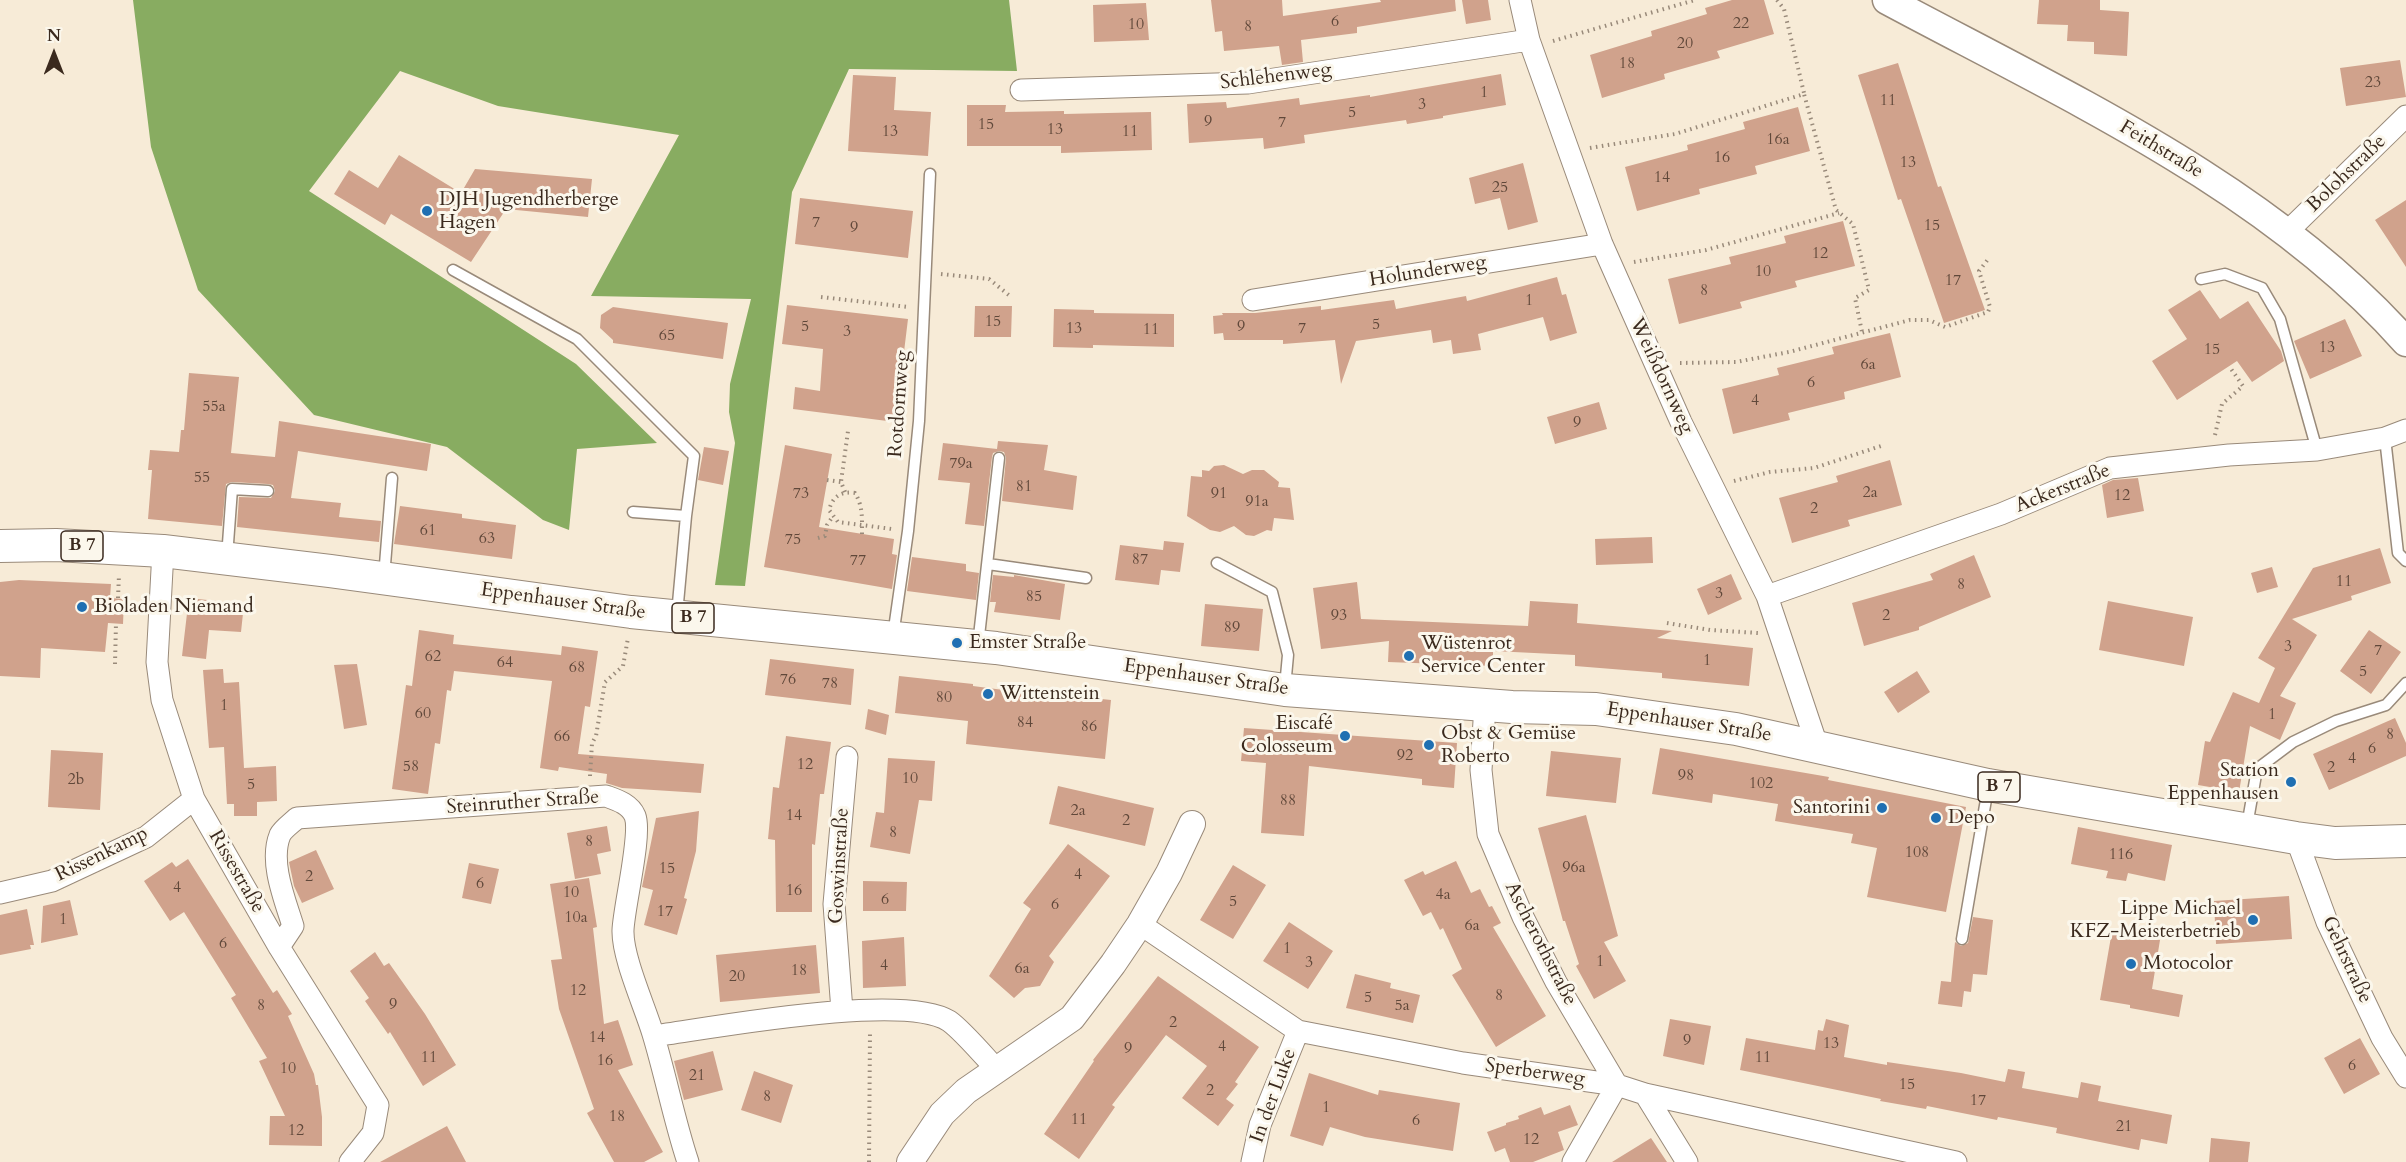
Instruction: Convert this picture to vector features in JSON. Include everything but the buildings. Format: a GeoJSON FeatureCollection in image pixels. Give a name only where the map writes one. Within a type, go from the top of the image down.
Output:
{"type":"FeatureCollection","features":[{"type":"Feature","properties":{"kind":"main road","name":"Feithstraße"},"geometry":{"type":"LineString","coordinates":[[1887,0],[2185,162],[2287,232],[2385,318],[2406,342]]}},
{"type":"Feature","properties":{"kind":"main road","name":"Eppenhauser Straße"},"geometry":{"type":"LineString","coordinates":[[0,546],[56,545],[163,551],[226,558],[631,612],[978,646],[1285,690],[1485,705],[1596,708],[1736,729],[1817,745],[1988,785],[2296,838],[2335,843],[2406,841]]}},
{"type":"Feature","properties":{"kind":"street","name":"Weißdornweg"},"geometry":{"type":"LineString","coordinates":[[1520,0],[1531,43],[1602,244],[1655,364],[1767,596],[1817,745]]}},
{"type":"Feature","properties":{"kind":"street","name":"Schlehenweg"},"geometry":{"type":"LineString","coordinates":[[1021,90],[1248,83],[1531,43]]}},
{"type":"Feature","properties":{"kind":"street","name":"Bolohstraße"},"geometry":{"type":"LineString","coordinates":[[2287,232],[2406,116]]}},
{"type":"Feature","properties":{"kind":"street","name":"Holunderweg"},"geometry":{"type":"LineString","coordinates":[[1253,300],[1602,244]]}},
{"type":"Feature","properties":{"kind":"street","name":"Ackerstraße"},"geometry":{"type":"LineString","coordinates":[[1767,596],[2001,514],[2110,468],[2214,457],[2317,450],[2385,438],[2406,430]]}},
{"type":"Feature","properties":{"kind":"street","name":"Rissestraße"},"geometry":{"type":"LineString","coordinates":[[163,551],[157,662],[160,691],[175,745],[194,799],[279,947],[378,1105],[373,1133],[350,1162]]}},
{"type":"Feature","properties":{"kind":"street","name":"Ascherothstraße"},"geometry":{"type":"LineString","coordinates":[[1485,705],[1481,770],[1488,834],[1523,917],[1546,964],[1617,1085]]}},
{"type":"Feature","properties":{"kind":"street","name":"Goswinstraße"},"geometry":{"type":"LineString","coordinates":[[842,1011],[834,904],[847,757]]}},
{"type":"Feature","properties":{"kind":"street","name":"Steinruther Straße"},"geometry":{"type":"LineString","coordinates":[[279,947],[292,926],[281,886],[277,857],[280,833],[297,819],[606,796],[624,803],[635,816],[636,833],[623,932],[688,1162]]}},
{"type":"Feature","properties":{"kind":"street","name":"Rissenkamp"},"geometry":{"type":"LineString","coordinates":[[0,892],[52,880],[146,837],[194,799]]}},
{"type":"Feature","properties":{"kind":"street"},"geometry":{"type":"LineString","coordinates":[[910,1162],[942,1114],[966,1091],[1072,1018],[1140,924],[1169,873],[1192,824]]}},
{"type":"Feature","properties":{"kind":"street","name":"Gehrstraße"},"geometry":{"type":"LineString","coordinates":[[2296,838],[2327,922],[2382,1038],[2406,1077]]}},
{"type":"Feature","properties":{"kind":"street","name":"Sperberweg"},"geometry":{"type":"LineString","coordinates":[[1140,924],[1298,1031],[1463,1063],[1617,1085],[1645,1094],[1956,1162]]}},
{"type":"Feature","properties":{"kind":"street"},"geometry":{"type":"LineString","coordinates":[[654,1036],[842,1011],[914,1010],[948,1021],[997,1070]]}},
{"type":"Feature","properties":{"kind":"street","name":"In der Luke"},"geometry":{"type":"LineString","coordinates":[[1251,1162],[1260,1125],[1298,1031]]}},
{"type":"Feature","properties":{"kind":"street"},"geometry":{"type":"LineString","coordinates":[[1573,1162],[1617,1085]]}},
{"type":"Feature","properties":{"kind":"street"},"geometry":{"type":"LineString","coordinates":[[1645,1094],[1687,1162]]}},
{"type":"Feature","properties":{"kind":"lane","name":"Rotdornweg"},"geometry":{"type":"LineString","coordinates":[[893,636],[908,531],[918,421],[930,174]]}},
{"type":"Feature","properties":{"kind":"lane"},"geometry":{"type":"LineString","coordinates":[[453,270],[577,339],[694,456],[677,617]]}},
{"type":"Feature","properties":{"kind":"lane"},"geometry":{"type":"LineString","coordinates":[[2201,279],[2225,274],[2262,288],[2280,319],[2317,450]]}},
{"type":"Feature","properties":{"kind":"lane"},"geometry":{"type":"LineString","coordinates":[[2385,438],[2398,553],[2406,561]]}},
{"type":"Feature","properties":{"kind":"lane"},"geometry":{"type":"LineString","coordinates":[[978,646],[999,458]]}},
{"type":"Feature","properties":{"kind":"lane"},"geometry":{"type":"LineString","coordinates":[[384,578],[392,478]]}},
{"type":"Feature","properties":{"kind":"lane"},"geometry":{"type":"LineString","coordinates":[[226,558],[232,489],[268,491]]}},
{"type":"Feature","properties":{"kind":"lane"},"geometry":{"type":"LineString","coordinates":[[633,512],[686,516]]}},
{"type":"Feature","properties":{"kind":"lane"},"geometry":{"type":"LineString","coordinates":[[1217,563],[1272,592],[1288,655],[1285,690]]}},
{"type":"Feature","properties":{"kind":"lane"},"geometry":{"type":"LineString","coordinates":[[988,564],[1086,578]]}},
{"type":"Feature","properties":{"kind":"lane"},"geometry":{"type":"LineString","coordinates":[[2246,829],[2257,769],[2292,742],[2336,721],[2386,705],[2406,683]]}},
{"type":"Feature","properties":{"kind":"lane"},"geometry":{"type":"LineString","coordinates":[[1962,939],[1988,785]]}},
{"type":"Feature","properties":{"kind":"path"},"geometry":{"type":"LineString","coordinates":[[1531,43],[1695,0]]}},
{"type":"Feature","properties":{"kind":"path"},"geometry":{"type":"LineString","coordinates":[[1777,0],[1784,9],[1804,94],[1836,210],[1853,224],[1869,290],[1855,298],[1862,332]]}},
{"type":"Feature","properties":{"kind":"path"},"geometry":{"type":"LineString","coordinates":[[1569,152],[1675,134],[1804,94]]}},
{"type":"Feature","properties":{"kind":"path"},"geometry":{"type":"LineString","coordinates":[[1611,266],[1706,250],[1840,213]]}},
{"type":"Feature","properties":{"kind":"path"},"geometry":{"type":"LineString","coordinates":[[1655,364],[1736,362],[1789,352],[1910,320],[1929,320],[1945,327],[1988,312],[1990,307],[1978,271],[1989,258]]}},
{"type":"Feature","properties":{"kind":"path"},"geometry":{"type":"LineString","coordinates":[[926,276],[957,275],[989,279],[1010,296]]}},
{"type":"Feature","properties":{"kind":"path"},"geometry":{"type":"LineString","coordinates":[[821,297],[924,309]]}},
{"type":"Feature","properties":{"kind":"path"},"geometry":{"type":"LineString","coordinates":[[2214,457],[2217,425],[2222,404],[2243,386],[2229,366]]}},
{"type":"Feature","properties":{"kind":"path"},"geometry":{"type":"LineString","coordinates":[[845,492],[841,482],[848,430]]}},
{"type":"Feature","properties":{"kind":"path"},"geometry":{"type":"LineString","coordinates":[[1713,487],[1770,472],[1814,468],[1884,446]]}},
{"type":"Feature","properties":{"kind":"path"},"geometry":{"type":"LineString","coordinates":[[827,480],[841,482]]}},
{"type":"Feature","properties":{"kind":"path"},"geometry":{"type":"LineString","coordinates":[[862,534],[862,525],[860,501],[855,493],[845,492],[837,496],[829,510],[838,522],[862,525],[908,531]]}},
{"type":"Feature","properties":{"kind":"path"},"geometry":{"type":"LineString","coordinates":[[818,538],[825,536],[827,525],[833,516]]}},
{"type":"Feature","properties":{"kind":"path"},"geometry":{"type":"LineString","coordinates":[[118,598],[120,572]]}},
{"type":"Feature","properties":{"kind":"path"},"geometry":{"type":"LineString","coordinates":[[589,798],[592,743],[596,736],[605,682],[623,666],[631,612]]}},
{"type":"Feature","properties":{"kind":"path"},"geometry":{"type":"LineString","coordinates":[[115,664],[116,623]]}},
{"type":"Feature","properties":{"kind":"path"},"geometry":{"type":"LineString","coordinates":[[1667,623],[1710,630],[1780,635]]}},
{"type":"Feature","properties":{"kind":"path"},"geometry":{"type":"LineString","coordinates":[[869,1162],[870,1011]]}},
{"type":"Feature","properties":{"kind":"green space"},"geometry":{"type":"Polygon","coordinates":[[[133,0],[1009,0],[1017,71],[849,69],[792,192],[745,586],[715,585],[735,443],[729,412],[730,384],[751,299],[591,296],[679,135],[498,106],[400,71],[309,191],[576,364],[657,443],[577,449],[569,530],[543,520],[447,447],[314,415],[198,290],[151,147],[133,0]]]}},
{"type":"Feature","properties":{"kind":"place","name":"DJH Jugendherberge Hagen"},"geometry":{"type":"Point","coordinates":[427,211]}},
{"type":"Feature","properties":{"kind":"place","name":"Bioladen Niemand"},"geometry":{"type":"Point","coordinates":[82,607]}},
{"type":"Feature","properties":{"kind":"place","name":"Emster Straße"},"geometry":{"type":"Point","coordinates":[957,643]}},
{"type":"Feature","properties":{"kind":"place","name":"Wüstenrot Service Center"},"geometry":{"type":"Point","coordinates":[1409,656]}},
{"type":"Feature","properties":{"kind":"place","name":"Wittenstein"},"geometry":{"type":"Point","coordinates":[988,694]}},
{"type":"Feature","properties":{"kind":"place","name":"Eiscafé Colosseum"},"geometry":{"type":"Point","coordinates":[1345,736]}},
{"type":"Feature","properties":{"kind":"place","name":"Obst & Gemüse Roberto"},"geometry":{"type":"Point","coordinates":[1429,745]}},
{"type":"Feature","properties":{"kind":"place","name":"Station Eppenhausen"},"geometry":{"type":"Point","coordinates":[2291,782]}},
{"type":"Feature","properties":{"kind":"place","name":"Santorini"},"geometry":{"type":"Point","coordinates":[1882,808]}},
{"type":"Feature","properties":{"kind":"place","name":"Depo"},"geometry":{"type":"Point","coordinates":[1936,818]}},
{"type":"Feature","properties":{"kind":"place","name":"Lippe Michael KFZ-Meisterbetrieb"},"geometry":{"type":"Point","coordinates":[2253,920]}},
{"type":"Feature","properties":{"kind":"place","name":"Motocolor"},"geometry":{"type":"Point","coordinates":[2131,964]}}]}
